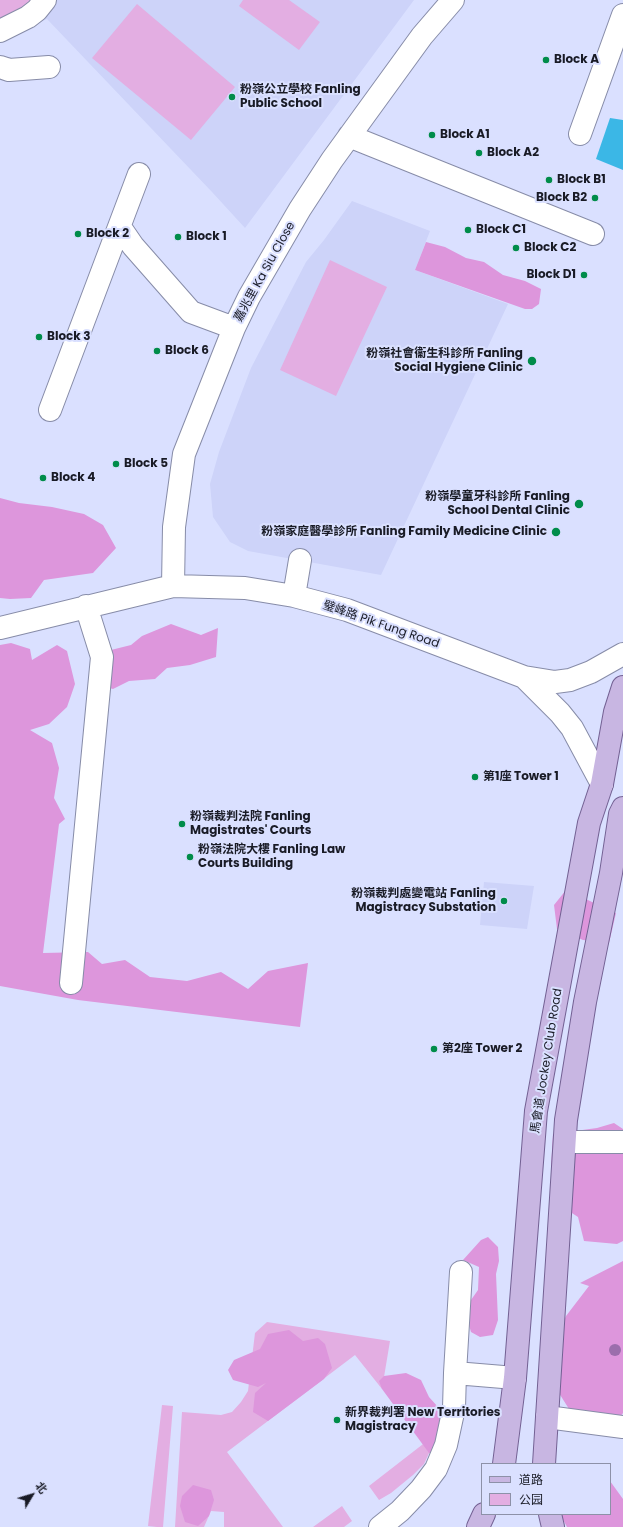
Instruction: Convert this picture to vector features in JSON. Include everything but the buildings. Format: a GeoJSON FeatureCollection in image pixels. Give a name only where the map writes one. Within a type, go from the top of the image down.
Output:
{"type":"FeatureCollection","features":[{"type":"Feature","properties":{"kind":"main road","name":"馬會道 Jockey Club Road"},"geometry":{"type":"LineString","coordinates":[[504,1463],[505,1377],[536,1111],[589,823],[602,784],[615,712],[623,687]]}},
{"type":"Feature","properties":{"kind":"main road"},"geometry":{"type":"LineString","coordinates":[[544,1463],[556,1419],[566,1120],[584,1002],[611,873],[620,814],[623,808]]}},
{"type":"Feature","properties":{"kind":"main road"},"geometry":{"type":"LineString","coordinates":[[478,1527],[484,1515]]}},
{"type":"Feature","properties":{"kind":"main road"},"geometry":{"type":"LineString","coordinates":[[550,1515],[553,1527]]}},
{"type":"Feature","properties":{"kind":"street"},"geometry":{"type":"LineString","coordinates":[[0,31],[28,18],[37,10],[44,0]]}},
{"type":"Feature","properties":{"kind":"street","name":"嘉兆里 Ka Siu Close"},"geometry":{"type":"LineString","coordinates":[[173,586],[174,526],[184,454],[234,328],[249,297],[300,209],[349,136],[422,36],[453,0]]}},
{"type":"Feature","properties":{"kind":"street"},"geometry":{"type":"LineString","coordinates":[[580,134],[623,15]]}},
{"type":"Feature","properties":{"kind":"street"},"geometry":{"type":"LineString","coordinates":[[0,68],[9,70],[49,67]]}},
{"type":"Feature","properties":{"kind":"street"},"geometry":{"type":"LineString","coordinates":[[349,136],[593,234]]}},
{"type":"Feature","properties":{"kind":"street"},"geometry":{"type":"LineString","coordinates":[[50,410],[139,174]]}},
{"type":"Feature","properties":{"kind":"street"},"geometry":{"type":"LineString","coordinates":[[120,226],[133,246],[191,312],[234,328]]}},
{"type":"Feature","properties":{"kind":"street"},"geometry":{"type":"LineString","coordinates":[[294,596],[300,560]]}},
{"type":"Feature","properties":{"kind":"street","name":"璧峰路 Pik Fung Road"},"geometry":{"type":"LineString","coordinates":[[0,628],[173,586],[245,588],[294,596],[347,610],[524,677],[555,682],[570,680],[591,672],[623,654]]}},
{"type":"Feature","properties":{"kind":"street"},"geometry":{"type":"LineString","coordinates":[[71,983],[102,657],[86,606]]}},
{"type":"Feature","properties":{"kind":"street","name":"璧峰路 Pik Fung Road"},"geometry":{"type":"LineString","coordinates":[[524,677],[560,713],[572,728],[602,784]]}},
{"type":"Feature","properties":{"kind":"street"},"geometry":{"type":"LineString","coordinates":[[565,1142],[623,1142]]}},
{"type":"Feature","properties":{"kind":"street"},"geometry":{"type":"LineString","coordinates":[[380,1527],[400,1511],[421,1489],[436,1469],[446,1445],[454,1408],[461,1272]]}},
{"type":"Feature","properties":{"kind":"street"},"geometry":{"type":"LineString","coordinates":[[455,1373],[505,1377]]}},
{"type":"Feature","properties":{"kind":"street"},"geometry":{"type":"LineString","coordinates":[[556,1419],[614,1426]]}},
{"type":"Feature","properties":{"kind":"shaded area","name":"粉嶺公立學校 Fanling Public School"},"geometry":{"type":"Polygon","coordinates":[[[0,0],[414,0],[245,228],[47,19],[0,40],[0,0]]]}},
{"type":"Feature","properties":{"kind":"shaded area"},"geometry":{"type":"Polygon","coordinates":[[[352,201],[430,231],[415,270],[508,304],[381,575],[248,551],[230,542],[213,517],[210,484],[219,452],[251,368],[306,262],[352,201]]]}},
{"type":"Feature","properties":{"kind":"shaded area"},"geometry":{"type":"Polygon","coordinates":[[[426,242],[445,247],[466,258],[484,262],[503,275],[525,281],[541,289],[539,304],[532,309],[525,309],[415,270],[426,242]]]}},
{"type":"Feature","properties":{"kind":"shaded area"},"geometry":{"type":"Polygon","coordinates":[[[0,498],[19,503],[52,507],[84,514],[103,525],[116,548],[93,573],[44,580],[31,598],[0,598],[0,498]]]}},
{"type":"Feature","properties":{"kind":"shaded area"},"geometry":{"type":"Polygon","coordinates":[[[171,624],[201,635],[218,628],[216,657],[190,665],[167,668],[155,679],[129,681],[113,689],[91,683],[99,653],[131,645],[142,636],[171,624]]]}},
{"type":"Feature","properties":{"kind":"shaded area"},"geometry":{"type":"Polygon","coordinates":[[[11,643],[30,649],[32,660],[57,645],[67,651],[75,684],[67,707],[49,724],[30,730],[52,743],[59,768],[54,798],[65,819],[59,824],[43,953],[88,952],[102,964],[125,960],[150,977],[187,981],[221,972],[248,989],[268,971],[308,963],[300,1027],[78,1000],[0,986],[0,645],[11,643]]]}},
{"type":"Feature","properties":{"kind":"shaded area","name":"粉嶺裁判處變電站 Fanling Magistracy Substation"},"geometry":{"type":"Polygon","coordinates":[[[484,882],[534,886],[527,929],[480,925],[484,882]]]}},
{"type":"Feature","properties":{"kind":"shaded area"},"geometry":{"type":"Polygon","coordinates":[[[566,890],[616,913],[609,943],[583,940],[557,929],[554,905],[566,890]]]}},
{"type":"Feature","properties":{"kind":"shaded area"},"geometry":{"type":"Polygon","coordinates":[[[614,1123],[623,1129],[623,1241],[617,1244],[584,1241],[578,1217],[552,1200],[551,1167],[553,1134],[597,1128],[614,1123]]]}},
{"type":"Feature","properties":{"kind":"shaded area"},"geometry":{"type":"Polygon","coordinates":[[[488,1237],[498,1247],[499,1261],[496,1274],[498,1320],[493,1335],[480,1337],[471,1332],[466,1315],[471,1300],[478,1290],[479,1267],[463,1260],[481,1240],[488,1237]]]}},
{"type":"Feature","properties":{"kind":"shaded area"},"geometry":{"type":"Polygon","coordinates":[[[623,1261],[623,1413],[611,1430],[569,1409],[547,1374],[555,1340],[566,1316],[589,1286],[580,1283],[623,1261]]]}},
{"type":"Feature","properties":{"kind":"shaded area"},"geometry":{"type":"Polygon","coordinates":[[[289,1330],[303,1341],[318,1338],[325,1344],[332,1368],[324,1379],[268,1421],[253,1412],[255,1393],[266,1383],[258,1387],[233,1380],[228,1370],[234,1360],[260,1349],[268,1334],[289,1330]]]}},
{"type":"Feature","properties":{"kind":"shaded area"},"geometry":{"type":"Polygon","coordinates":[[[406,1373],[421,1380],[429,1397],[438,1407],[447,1425],[436,1457],[429,1453],[382,1389],[379,1381],[384,1376],[406,1373]]]}},
{"type":"Feature","properties":{"kind":"shaded area"},"geometry":{"type":"Polygon","coordinates":[[[611,1482],[623,1499],[623,1527],[567,1527],[561,1515],[611,1515],[611,1482]]]}},
{"type":"Feature","properties":{"kind":"shaded area"},"geometry":{"type":"Polygon","coordinates":[[[193,1485],[211,1490],[214,1500],[209,1516],[198,1526],[185,1522],[180,1506],[182,1496],[193,1485]]]}},
{"type":"Feature","properties":{"kind":"green space"},"geometry":{"type":"Polygon","coordinates":[[[0,0],[32,0],[24,11],[0,22],[0,0]]]}},
{"type":"Feature","properties":{"kind":"green space"},"geometry":{"type":"Polygon","coordinates":[[[243,0],[289,0],[320,22],[299,50],[239,6],[243,0]]]}},
{"type":"Feature","properties":{"kind":"green space"},"geometry":{"type":"Polygon","coordinates":[[[137,4],[235,87],[191,140],[92,58],[137,4]]]}},
{"type":"Feature","properties":{"kind":"green space"},"geometry":{"type":"Polygon","coordinates":[[[330,260],[387,287],[336,396],[280,370],[330,260]]]}},
{"type":"Feature","properties":{"kind":"green space"},"geometry":{"type":"Polygon","coordinates":[[[267,1322],[390,1341],[382,1389],[355,1355],[227,1452],[283,1527],[224,1527],[224,1512],[211,1511],[204,1527],[175,1527],[182,1412],[221,1415],[232,1412],[248,1391],[255,1333],[267,1322]]]}},
{"type":"Feature","properties":{"kind":"green space"},"geometry":{"type":"Polygon","coordinates":[[[162,1405],[173,1406],[163,1527],[157,1527],[148,1526],[162,1405]]]}},
{"type":"Feature","properties":{"kind":"green space"},"geometry":{"type":"Polygon","coordinates":[[[427,1441],[430,1451],[424,1464],[391,1493],[379,1500],[369,1486],[427,1441]]]}},
{"type":"Feature","properties":{"kind":"green space"},"geometry":{"type":"Polygon","coordinates":[[[342,1506],[352,1521],[344,1527],[313,1527],[342,1506]]]}},
{"type":"Feature","properties":{"kind":"water"},"geometry":{"type":"Polygon","coordinates":[[[610,118],[623,120],[623,170],[596,159],[610,118]]]}},
{"type":"Feature","properties":{"kind":"place","name":"Block A"},"geometry":{"type":"Point","coordinates":[546,60]}},
{"type":"Feature","properties":{"kind":"place","name":"粉嶺公立學校 Fanling Public School"},"geometry":{"type":"Point","coordinates":[232,97]}},
{"type":"Feature","properties":{"kind":"place","name":"Block A1"},"geometry":{"type":"Point","coordinates":[432,135]}},
{"type":"Feature","properties":{"kind":"place","name":"Block A2"},"geometry":{"type":"Point","coordinates":[479,153]}},
{"type":"Feature","properties":{"kind":"place","name":"Block B1"},"geometry":{"type":"Point","coordinates":[549,180]}},
{"type":"Feature","properties":{"kind":"place","name":"Block B2"},"geometry":{"type":"Point","coordinates":[595,198]}},
{"type":"Feature","properties":{"kind":"place","name":"Block C1"},"geometry":{"type":"Point","coordinates":[468,230]}},
{"type":"Feature","properties":{"kind":"place","name":"Block 2"},"geometry":{"type":"Point","coordinates":[78,234]}},
{"type":"Feature","properties":{"kind":"place","name":"Block 1"},"geometry":{"type":"Point","coordinates":[178,237]}},
{"type":"Feature","properties":{"kind":"place","name":"Block C2"},"geometry":{"type":"Point","coordinates":[516,248]}},
{"type":"Feature","properties":{"kind":"place","name":"Block D1"},"geometry":{"type":"Point","coordinates":[584,275]}},
{"type":"Feature","properties":{"kind":"place","name":"Block 3"},"geometry":{"type":"Point","coordinates":[39,337]}},
{"type":"Feature","properties":{"kind":"place","name":"Block 6"},"geometry":{"type":"Point","coordinates":[157,351]}},
{"type":"Feature","properties":{"kind":"place","name":"粉嶺社會衞生科診所 Fanling Social Hygiene Clinic"},"geometry":{"type":"Point","coordinates":[532,361]}},
{"type":"Feature","properties":{"kind":"place","name":"Block 5"},"geometry":{"type":"Point","coordinates":[116,464]}},
{"type":"Feature","properties":{"kind":"place","name":"Block 4"},"geometry":{"type":"Point","coordinates":[43,478]}},
{"type":"Feature","properties":{"kind":"place","name":"粉嶺學童牙科診所 Fanling School Dental Clinic"},"geometry":{"type":"Point","coordinates":[579,504]}},
{"type":"Feature","properties":{"kind":"place","name":"粉嶺家庭醫學診所 Fanling Family Medicine Clinic"},"geometry":{"type":"Point","coordinates":[556,532]}},
{"type":"Feature","properties":{"kind":"place","name":"第1座 Tower 1"},"geometry":{"type":"Point","coordinates":[475,777]}},
{"type":"Feature","properties":{"kind":"place","name":"粉嶺裁判法院 Fanling Magistrates' Courts"},"geometry":{"type":"Point","coordinates":[182,824]}},
{"type":"Feature","properties":{"kind":"place","name":"粉嶺法院大樓 Fanling Law Courts Building"},"geometry":{"type":"Point","coordinates":[190,857]}},
{"type":"Feature","properties":{"kind":"place","name":"粉嶺裁判處變電站 Fanling Magistracy Substation"},"geometry":{"type":"Point","coordinates":[504,901]}},
{"type":"Feature","properties":{"kind":"place","name":"第2座 Tower 2"},"geometry":{"type":"Point","coordinates":[434,1049]}},
{"type":"Feature","properties":{"kind":"place","name":"新界裁判署 New Territories Magistracy"},"geometry":{"type":"Point","coordinates":[337,1420]}}]}
